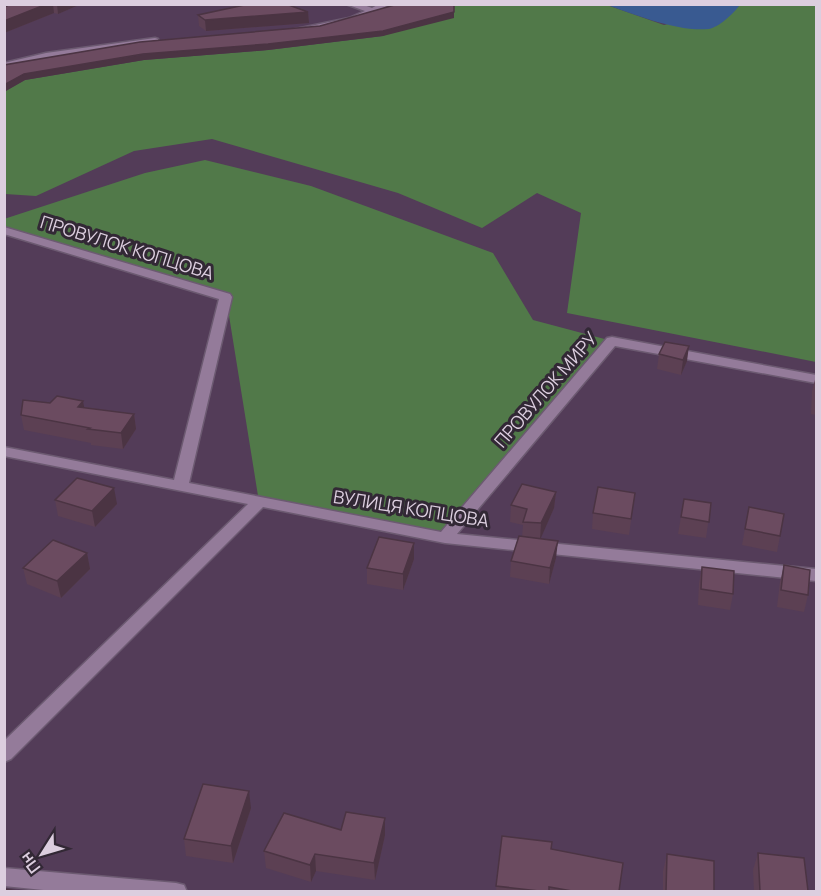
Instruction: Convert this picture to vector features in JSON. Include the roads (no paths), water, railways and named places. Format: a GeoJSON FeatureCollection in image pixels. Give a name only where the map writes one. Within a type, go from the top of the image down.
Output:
{"type":"FeatureCollection","features":[{"type":"Feature","properties":{"kind":"street"},"geometry":{"type":"LineString","coordinates":[[350,4],[375,11]]}},
{"type":"Feature","properties":{"kind":"street"},"geometry":{"type":"LineString","coordinates":[[290,30],[351,20],[387,4]]}},
{"type":"Feature","properties":{"kind":"street"},"geometry":{"type":"LineString","coordinates":[[4,66],[46,56],[171,40]]}},
{"type":"Feature","properties":{"kind":"street","name":"ПРОВУЛОК КОПЦОВА"},"geometry":{"type":"LineString","coordinates":[[4,230],[226,297],[180,486]]}},
{"type":"Feature","properties":{"kind":"street","name":"ПРОВУЛОК МИРУ"},"geometry":{"type":"LineString","coordinates":[[445,538],[612,341],[816,379]]}},
{"type":"Feature","properties":{"kind":"street","name":"ВУЛИЦЯ КОПЦОВА"},"geometry":{"type":"LineString","coordinates":[[4,451],[445,538],[816,574]]}},
{"type":"Feature","properties":{"kind":"street"},"geometry":{"type":"LineString","coordinates":[[4,754],[259,502]]}},
{"type":"Feature","properties":{"kind":"street"},"geometry":{"type":"LineString","coordinates":[[4,877],[176,891]]}},
{"type":"Feature","properties":{"kind":"water"},"geometry":{"type":"Polygon","coordinates":[[[607,5],[739,6],[733,13],[717,26],[697,29],[657,22],[607,5]]]}}]}
